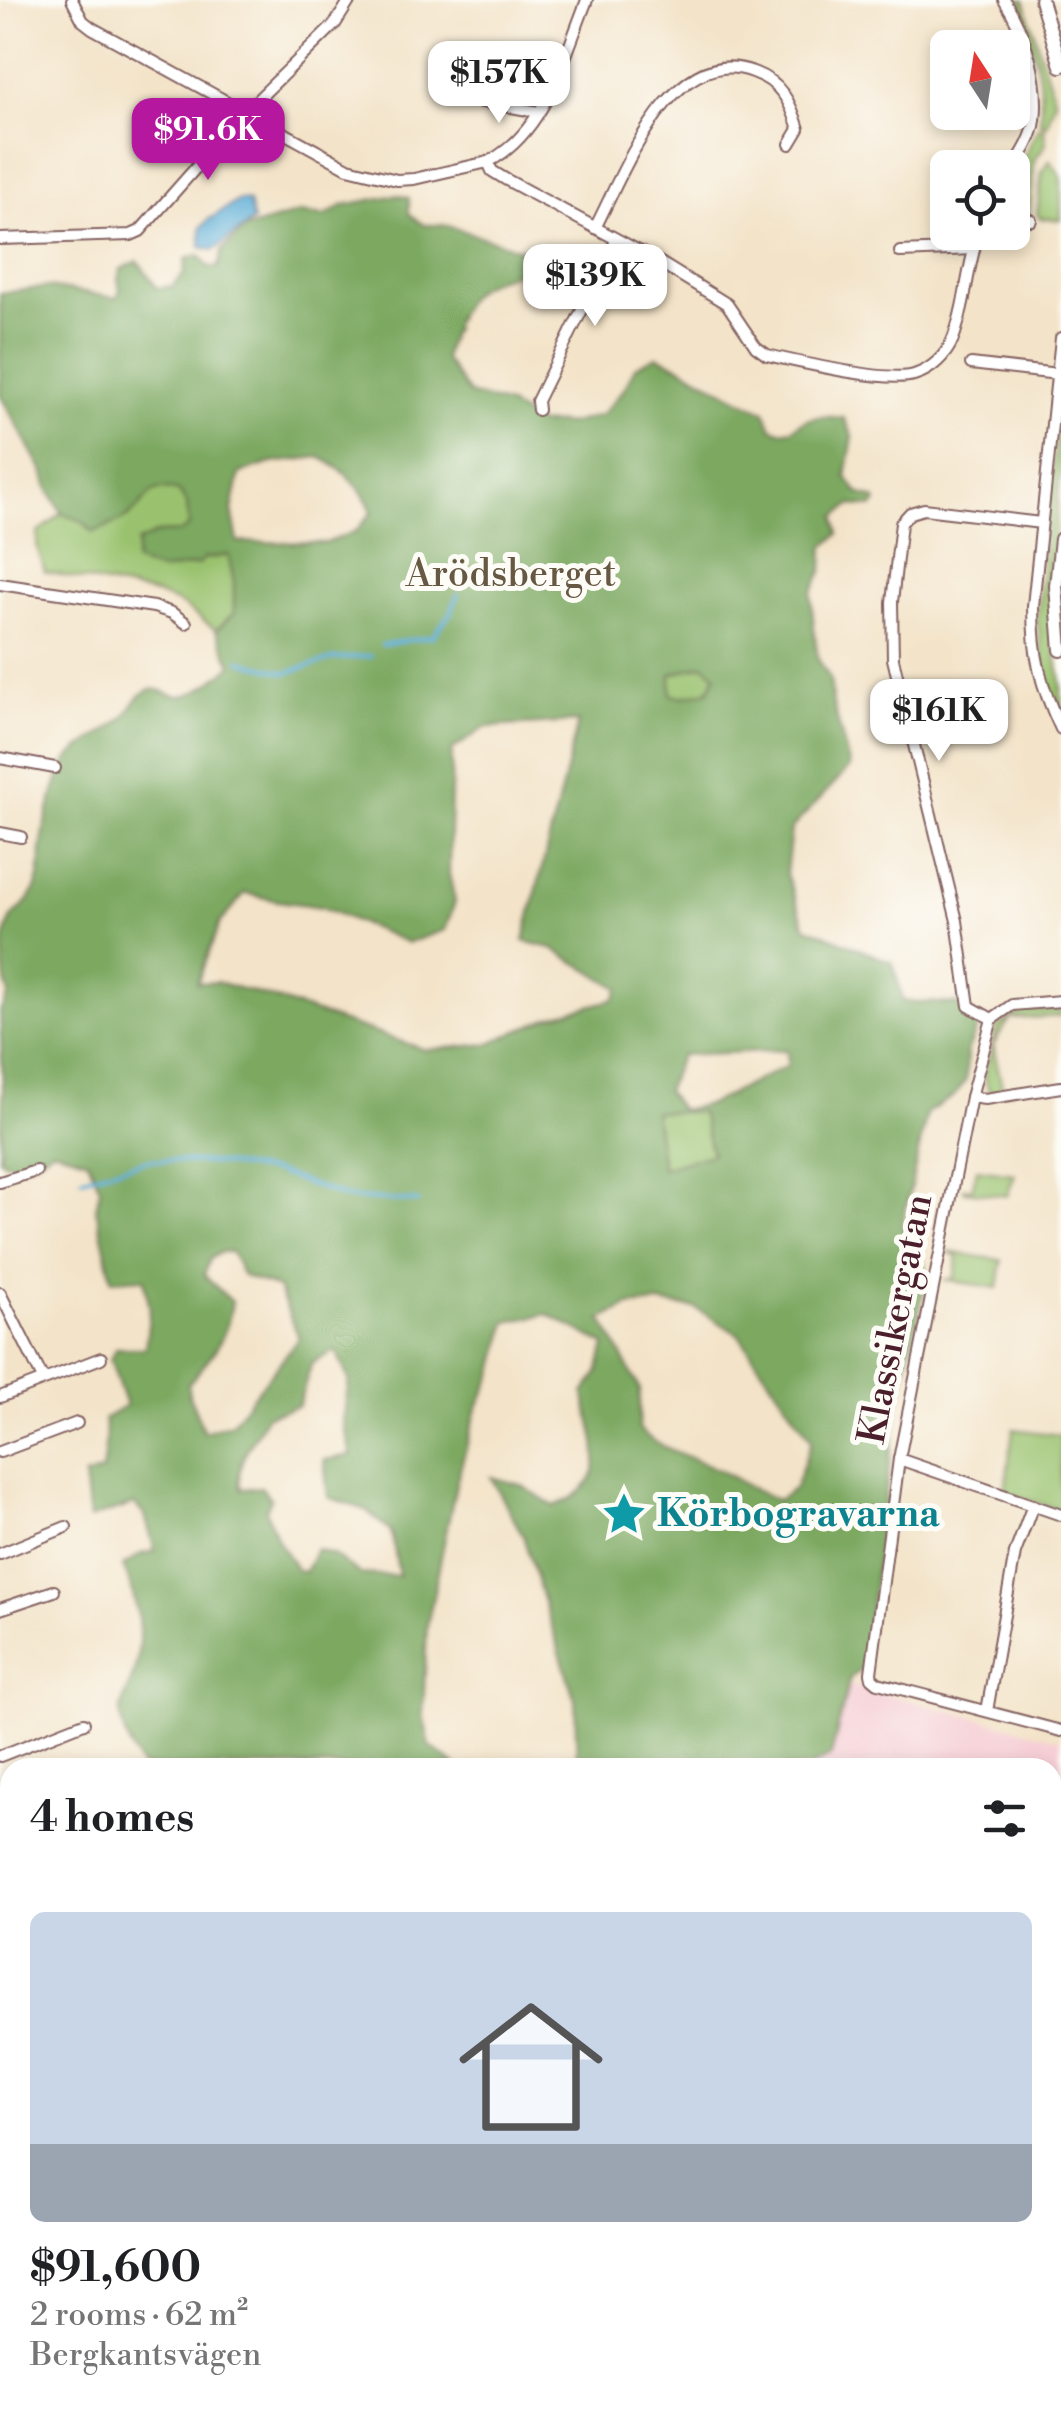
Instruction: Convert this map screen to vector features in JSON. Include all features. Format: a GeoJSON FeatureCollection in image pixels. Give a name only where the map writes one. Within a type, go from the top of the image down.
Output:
{"type":"FeatureCollection","features":[{"type":"Feature","properties":{"kind":"street"},"geometry":{"type":"LineString","coordinates":[[72,0],[83,22],[92,28],[336,162],[368,174],[414,180],[488,162],[523,136],[539,112],[586,0]]}},
{"type":"Feature","properties":{"kind":"street"},"geometry":{"type":"LineString","coordinates":[[0,239],[137,233],[246,110],[329,30],[350,0]]}},
{"type":"Feature","properties":{"kind":"street"},"geometry":{"type":"LineString","coordinates":[[1004,0],[1019,26],[1036,100],[1035,122],[1022,150]]}},
{"type":"Feature","properties":{"kind":"street"},"geometry":{"type":"LineString","coordinates":[[1041,0],[1061,66]]}},
{"type":"Feature","properties":{"kind":"street"},"geometry":{"type":"LineString","coordinates":[[595,228],[654,114],[682,88],[705,74],[721,69],[748,70],[777,86],[788,98],[799,130],[790,144]]}},
{"type":"Feature","properties":{"kind":"street"},"geometry":{"type":"LineString","coordinates":[[466,100],[539,112]]}},
{"type":"Feature","properties":{"kind":"street"},"geometry":{"type":"LineString","coordinates":[[488,162],[492,171],[659,262],[727,304],[766,356],[898,376],[922,372],[947,351],[963,304],[974,250]]}},
{"type":"Feature","properties":{"kind":"street"},"geometry":{"type":"LineString","coordinates":[[538,410],[537,401],[616,241]]}},
{"type":"Feature","properties":{"kind":"street"},"geometry":{"type":"LineString","coordinates":[[900,252],[937,250]]}},
{"type":"Feature","properties":{"kind":"street"},"geometry":{"type":"LineString","coordinates":[[1061,338],[1033,639],[1040,682],[1061,729]]}},
{"type":"Feature","properties":{"kind":"street"},"geometry":{"type":"LineString","coordinates":[[971,364],[1058,374]]}},
{"type":"Feature","properties":{"kind":"street"},"geometry":{"type":"LineString","coordinates":[[1042,523],[924,509],[912,512],[901,523],[892,602],[893,659],[957,921],[968,1006],[992,1018],[1012,1006],[1061,1001]]}},
{"type":"Feature","properties":{"kind":"street"},"geometry":{"type":"LineString","coordinates":[[1061,539],[1056,586],[1061,650]]}},
{"type":"Feature","properties":{"kind":"street"},"geometry":{"type":"LineString","coordinates":[[0,584],[154,606],[186,623]]}},
{"type":"Feature","properties":{"kind":"street"},"geometry":{"type":"LineString","coordinates":[[0,758],[55,768]]}},
{"type":"Feature","properties":{"kind":"street"},"geometry":{"type":"LineString","coordinates":[[0,834],[20,837]]}},
{"type":"Feature","properties":{"kind":"street","name":"Klassikergatan"},"geometry":{"type":"LineString","coordinates":[[992,1018],[971,1097],[898,1459],[872,1678],[1061,1731]]}},
{"type":"Feature","properties":{"kind":"street"},"geometry":{"type":"LineString","coordinates":[[971,1097],[985,1100],[1061,1087]]}},
{"type":"Feature","properties":{"kind":"street"},"geometry":{"type":"LineString","coordinates":[[0,1182],[36,1171]]}},
{"type":"Feature","properties":{"kind":"street"},"geometry":{"type":"LineString","coordinates":[[0,1293],[43,1379]]}},
{"type":"Feature","properties":{"kind":"street"},"geometry":{"type":"LineString","coordinates":[[0,1397],[101,1358]]}},
{"type":"Feature","properties":{"kind":"street"},"geometry":{"type":"LineString","coordinates":[[0,1452],[77,1423]]}},
{"type":"Feature","properties":{"kind":"street"},"geometry":{"type":"LineString","coordinates":[[898,1459],[1061,1514]]}},
{"type":"Feature","properties":{"kind":"street"},"geometry":{"type":"LineString","coordinates":[[987,1710],[1011,1572],[1034,1505]]}},
{"type":"Feature","properties":{"kind":"street"},"geometry":{"type":"LineString","coordinates":[[0,1554],[66,1527]]}},
{"type":"Feature","properties":{"kind":"street"},"geometry":{"type":"LineString","coordinates":[[0,1609],[54,1590]]}},
{"type":"Feature","properties":{"kind":"street"},"geometry":{"type":"LineString","coordinates":[[0,1756],[84,1723]]}},
{"type":"Feature","properties":{"kind":"shaded area"},"geometry":{"type":"Polygon","coordinates":[[[849,1685],[1061,1740],[1061,1758],[828,1758],[849,1685]]]}},
{"type":"Feature","properties":{"kind":"green space"},"geometry":{"type":"Polygon","coordinates":[[[1010,0],[1024,0],[1055,101],[1046,127],[1040,123],[1041,90],[1030,30],[1025,29],[1010,0]]]}},
{"type":"Feature","properties":{"kind":"green space"},"geometry":{"type":"Polygon","coordinates":[[[1039,127],[1044,130],[1046,144],[1034,161],[1030,206],[1030,150],[1039,127]]]}},
{"type":"Feature","properties":{"kind":"green space"},"geometry":{"type":"Polygon","coordinates":[[[1050,160],[1061,176],[1061,220],[1040,218],[1037,214],[1042,173],[1050,160]]]}},
{"type":"Feature","properties":{"kind":"green space","name":"Arödsberget"},"geometry":{"type":"Polygon","coordinates":[[[397,195],[409,198],[409,214],[424,225],[445,225],[520,249],[542,251],[546,264],[487,283],[476,290],[459,314],[444,358],[469,394],[508,405],[540,424],[572,423],[601,415],[624,389],[635,367],[657,356],[765,411],[772,428],[780,431],[793,429],[810,418],[844,418],[853,437],[846,476],[858,493],[877,502],[873,507],[851,505],[836,517],[839,534],[824,547],[823,570],[811,594],[818,659],[830,679],[850,767],[791,829],[786,874],[805,926],[893,963],[903,1001],[959,1004],[975,1016],[977,1028],[967,1052],[966,1080],[954,1096],[927,1113],[902,1226],[928,1273],[897,1407],[863,1669],[850,1678],[827,1758],[577,1758],[575,1700],[523,1536],[491,1477],[521,1485],[554,1506],[573,1497],[593,1474],[595,1445],[584,1393],[598,1373],[605,1345],[547,1314],[507,1322],[456,1484],[427,1626],[423,1714],[430,1746],[446,1758],[136,1758],[124,1732],[121,1709],[133,1677],[139,1632],[136,1605],[123,1566],[141,1554],[155,1551],[145,1516],[134,1504],[89,1519],[84,1477],[102,1471],[104,1419],[126,1406],[110,1359],[116,1348],[145,1348],[150,1310],[144,1278],[112,1280],[96,1209],[100,1188],[88,1160],[53,1149],[28,1164],[0,1160],[0,1011],[9,995],[4,944],[13,916],[36,886],[47,816],[68,760],[123,718],[145,692],[153,689],[175,696],[193,693],[232,665],[216,630],[234,613],[234,582],[228,555],[161,571],[135,562],[138,542],[158,533],[181,532],[189,526],[187,504],[179,491],[155,490],[127,517],[93,532],[82,521],[62,513],[0,395],[0,293],[48,287],[116,298],[121,269],[138,261],[157,288],[173,286],[184,274],[186,259],[199,255],[209,267],[218,267],[223,249],[246,228],[299,213],[325,216],[344,205],[397,195]],[[319,457],[272,463],[240,473],[232,510],[238,542],[326,543],[356,531],[372,512],[351,480],[319,457]],[[704,665],[671,674],[671,695],[681,697],[708,691],[716,675],[704,665]],[[578,722],[486,727],[452,750],[449,873],[455,902],[445,930],[408,943],[322,907],[245,893],[220,923],[197,983],[217,982],[269,997],[426,1050],[488,1044],[550,1017],[615,999],[619,988],[551,948],[524,941],[578,722]],[[787,1050],[681,1055],[666,1091],[680,1110],[710,1104],[788,1065],[787,1050]],[[654,1112],[662,1168],[712,1154],[701,1112],[654,1112]],[[221,1252],[210,1259],[204,1275],[232,1302],[222,1337],[188,1384],[204,1432],[232,1423],[299,1338],[278,1288],[243,1276],[231,1252],[221,1252]],[[658,1303],[629,1306],[602,1319],[640,1389],[639,1429],[666,1448],[719,1470],[762,1494],[778,1500],[795,1488],[812,1440],[738,1334],[695,1308],[658,1303]],[[336,1351],[312,1363],[298,1406],[266,1416],[242,1459],[241,1489],[261,1487],[271,1499],[266,1510],[276,1537],[296,1569],[305,1572],[316,1549],[334,1555],[360,1574],[399,1576],[391,1532],[366,1510],[328,1497],[324,1460],[351,1455],[343,1421],[349,1380],[336,1351]]]}},
{"type":"Feature","properties":{"kind":"green space"},"geometry":{"type":"Polygon","coordinates":[[[1061,392],[1061,463],[1050,588],[1061,717],[1045,673],[1037,619],[1061,392]]]}},
{"type":"Feature","properties":{"kind":"green space"},"geometry":{"type":"Polygon","coordinates":[[[151,490],[179,491],[187,504],[190,526],[181,532],[158,533],[138,542],[203,559],[229,555],[234,613],[216,630],[181,604],[156,594],[45,572],[37,546],[38,533],[62,513],[82,521],[93,532],[131,515],[151,490]]]}},
{"type":"Feature","properties":{"kind":"green space"},"geometry":{"type":"Polygon","coordinates":[[[705,665],[716,675],[708,691],[681,697],[671,695],[671,674],[705,665]]]}},
{"type":"Feature","properties":{"kind":"green space"},"geometry":{"type":"Polygon","coordinates":[[[1061,1009],[1061,1016],[1010,1019],[993,1045],[1003,1091],[1011,1091],[997,1094],[989,1091],[984,1077],[997,1027],[1021,1011],[1061,1009]]]}},
{"type":"Feature","properties":{"kind":"green space"},"geometry":{"type":"Polygon","coordinates":[[[654,1111],[702,1111],[712,1154],[662,1168],[654,1111]]]}},
{"type":"Feature","properties":{"kind":"green space"},"geometry":{"type":"Polygon","coordinates":[[[977,1169],[1015,1174],[1007,1196],[963,1191],[972,1189],[977,1169]]]}},
{"type":"Feature","properties":{"kind":"green space"},"geometry":{"type":"Polygon","coordinates":[[[948,1252],[1002,1260],[998,1288],[944,1280],[954,1280],[958,1256],[948,1252]]]}},
{"type":"Feature","properties":{"kind":"green space"},"geometry":{"type":"Polygon","coordinates":[[[1013,1429],[1061,1435],[1061,1511],[1005,1492],[1013,1429]]]}},
{"type":"Feature","properties":{"kind":"water"},"geometry":{"type":"Polygon","coordinates":[[[239,200],[249,202],[253,221],[214,250],[201,247],[201,228],[239,200]]]}},
{"type":"Feature","properties":{"kind":"waterway"},"geometry":{"type":"LineString","coordinates":[[382,645],[433,636],[458,595]]}},
{"type":"Feature","properties":{"kind":"waterway"},"geometry":{"type":"LineString","coordinates":[[240,661],[286,673],[333,659],[371,656]]}},
{"type":"Feature","properties":{"kind":"waterway"},"geometry":{"type":"LineString","coordinates":[[82,1178],[149,1160],[215,1163],[276,1172],[348,1198],[418,1202]]}},
{"type":"Feature","properties":{"kind":"place","name":"Körbogravarna"},"geometry":{"type":"Point","coordinates":[624,1514]}}]}
